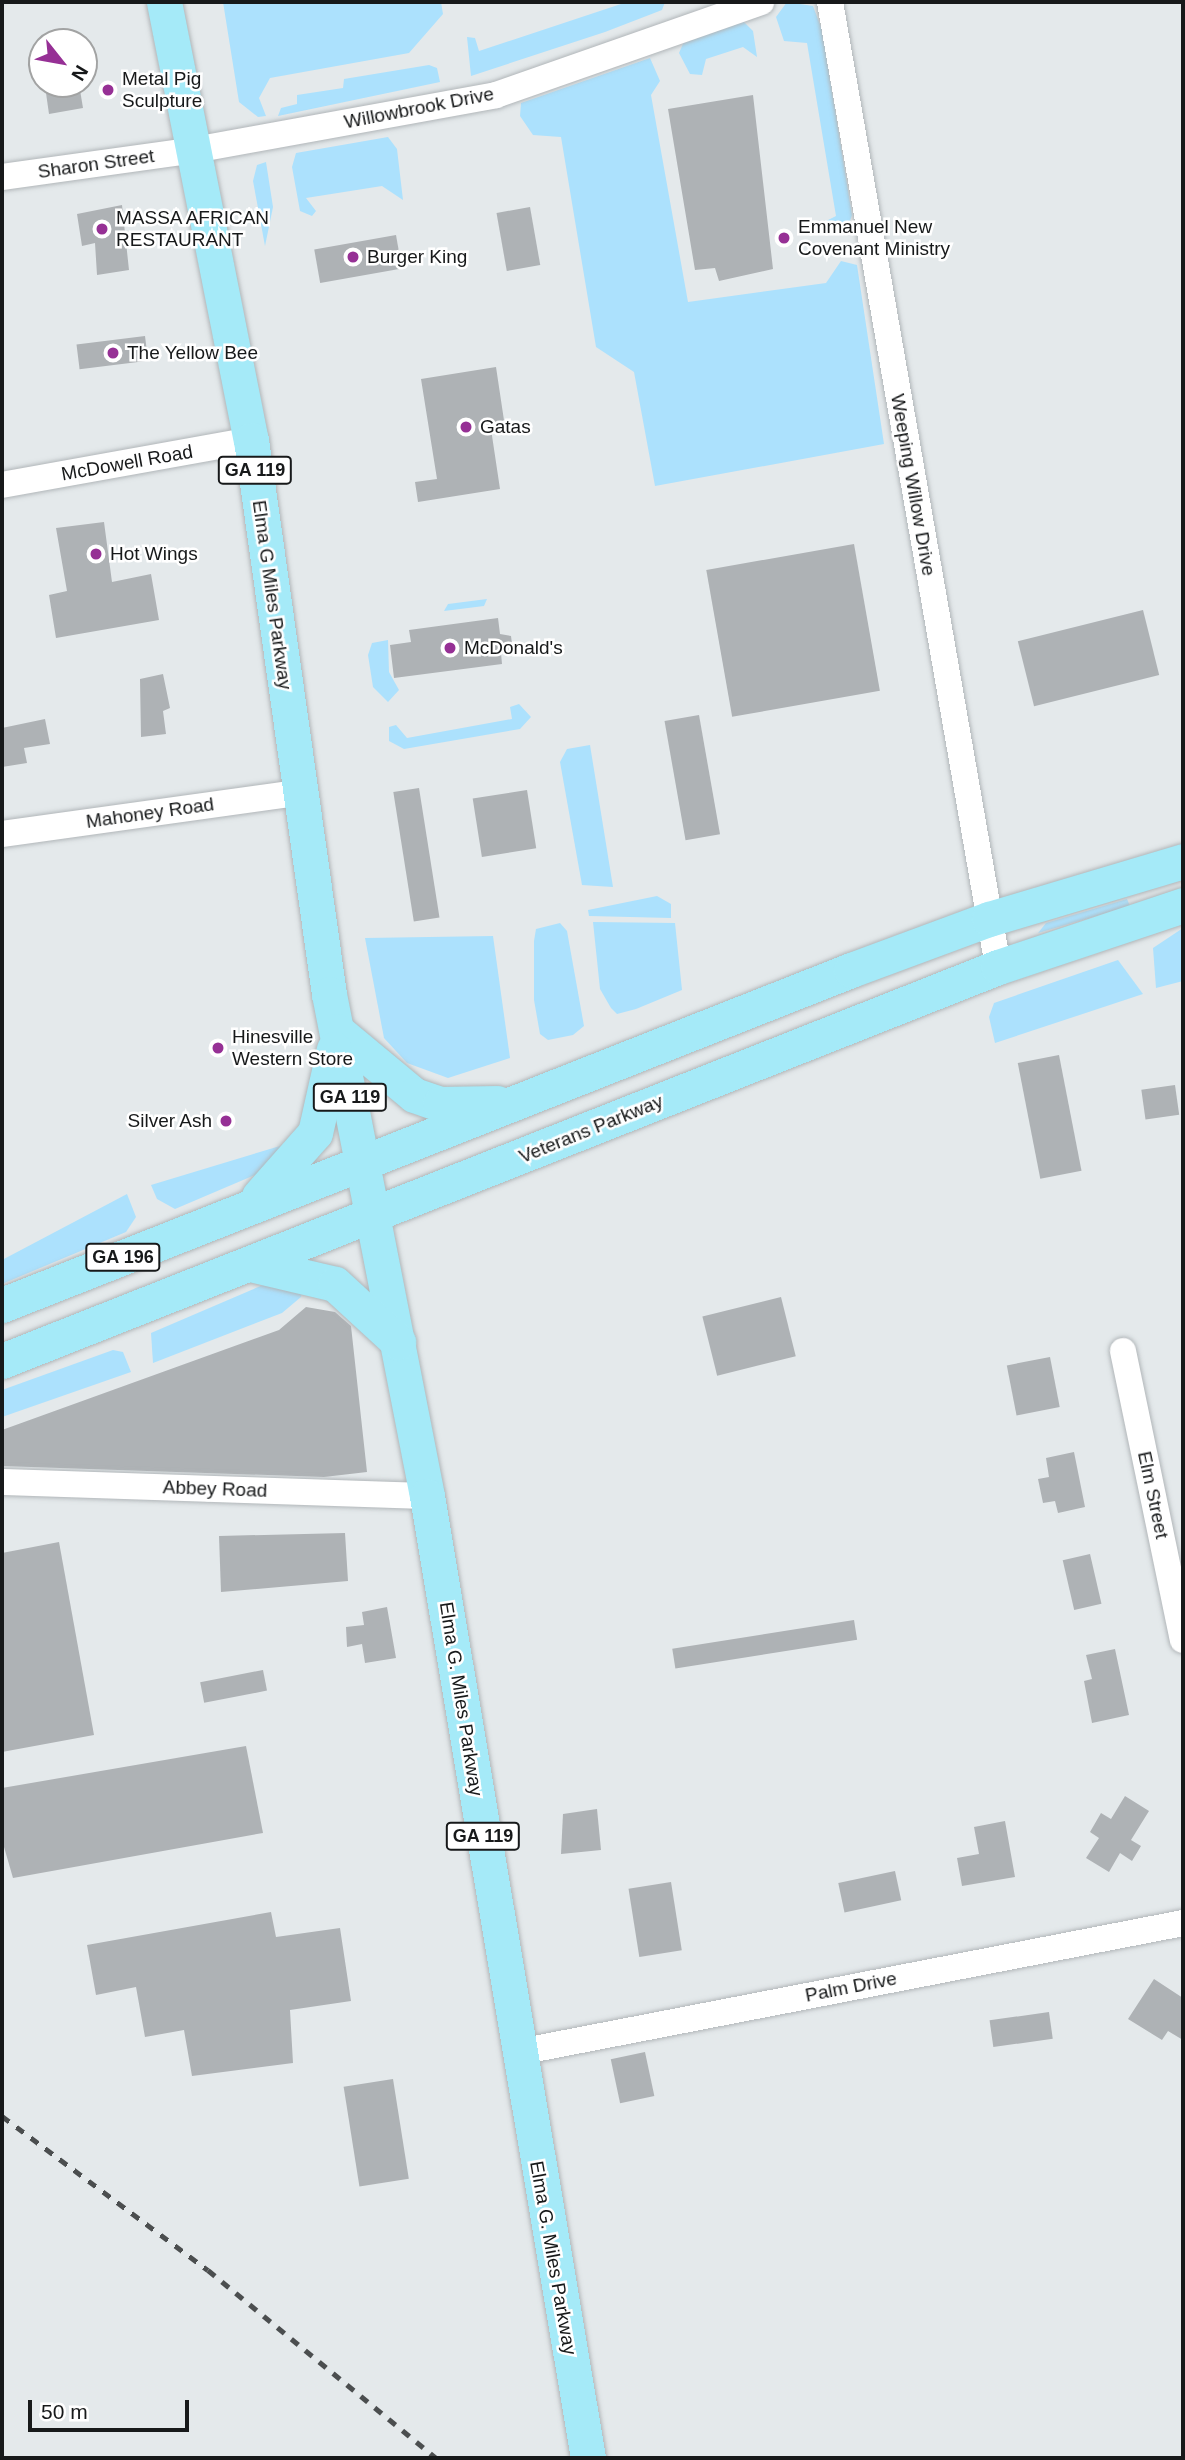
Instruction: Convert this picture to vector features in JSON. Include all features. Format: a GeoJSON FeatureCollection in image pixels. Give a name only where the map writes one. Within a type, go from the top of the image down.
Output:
{"type":"FeatureCollection","features":[{"type":"Feature","properties":{"kind":"main road","name":"Elma G Miles Parkway"},"geometry":{"type":"LineString","coordinates":[[164,2],[189,151],[251,440],[321,942]]}},
{"type":"Feature","properties":{"kind":"main road"},"geometry":{"type":"LineString","coordinates":[[244,1210],[989,919],[1183,861]]}},
{"type":"Feature","properties":{"kind":"main road","name":"Veterans Parkway"},"geometry":{"type":"LineString","coordinates":[[2,1361],[998,967],[1183,905]]}},
{"type":"Feature","properties":{"kind":"main road","name":"Elma G. Miles Parkway"},"geometry":{"type":"LineString","coordinates":[[321,942],[427,1496],[588,2458]]}},
{"type":"Feature","properties":{"kind":"main road"},"geometry":{"type":"LineString","coordinates":[[337,1031],[414,1095],[440,1104],[521,1102]]}},
{"type":"Feature","properties":{"kind":"main road","name":"GA 196"},"geometry":{"type":"LineString","coordinates":[[2,1305],[244,1210],[283,1176],[315,1133],[337,1031]]}},
{"type":"Feature","properties":{"kind":"main road"},"geometry":{"type":"LineString","coordinates":[[246,1264],[286,1268],[335,1284],[398,1342]]}},
{"type":"Feature","properties":{"kind":"street","name":"Willowbrook Drive"},"geometry":{"type":"LineString","coordinates":[[189,151],[496,95],[761,2]]}},
{"type":"Feature","properties":{"kind":"street","name":"Weeping Willow Drive"},"geometry":{"type":"LineString","coordinates":[[830,2],[998,967]]}},
{"type":"Feature","properties":{"kind":"street","name":"Sharon Street"},"geometry":{"type":"LineString","coordinates":[[2,177],[189,151]]}},
{"type":"Feature","properties":{"kind":"street","name":"McDowell Road"},"geometry":{"type":"LineString","coordinates":[[2,485],[251,440]]}},
{"type":"Feature","properties":{"kind":"street","name":"Mahoney Road"},"geometry":{"type":"LineString","coordinates":[[2,834],[299,793]]}},
{"type":"Feature","properties":{"kind":"street","name":"Elm Street"},"geometry":{"type":"LineString","coordinates":[[1123,1351],[1183,1640]]}},
{"type":"Feature","properties":{"kind":"street","name":"Abbey Road"},"geometry":{"type":"LineString","coordinates":[[2,1482],[427,1496]]}},
{"type":"Feature","properties":{"kind":"street","name":"Palm Drive"},"geometry":{"type":"LineString","coordinates":[[519,2052],[1183,1923]]}},
{"type":"Feature","properties":{"kind":"shaded area"},"geometry":{"type":"Polygon","coordinates":[[[223,2],[441,2],[443,14],[409,53],[270,78],[259,98],[266,116],[258,117],[239,102],[223,2]]]}},
{"type":"Feature","properties":{"kind":"shaded area"},"geometry":{"type":"Polygon","coordinates":[[[627,2],[665,2],[662,10],[605,32],[471,76],[467,37],[475,38],[479,51],[627,2]]]}},
{"type":"Feature","properties":{"kind":"shaded area"},"geometry":{"type":"Polygon","coordinates":[[[787,2],[813,6],[822,30],[852,215],[847,230],[830,235],[822,223],[836,216],[807,43],[784,41],[776,17],[787,2]]]}},
{"type":"Feature","properties":{"kind":"shaded area"},"geometry":{"type":"Polygon","coordinates":[[[741,19],[753,31],[757,57],[743,47],[706,59],[702,75],[690,74],[679,53],[686,37],[741,19]]]}},
{"type":"Feature","properties":{"kind":"shaded area"},"geometry":{"type":"Polygon","coordinates":[[[650,58],[660,81],[651,95],[688,302],[826,283],[841,261],[857,265],[884,444],[655,486],[634,372],[596,347],[561,137],[533,135],[520,116],[521,103],[650,58]]]}},
{"type":"Feature","properties":{"kind":"shaded area"},"geometry":{"type":"Polygon","coordinates":[[[429,65],[437,68],[440,82],[278,116],[281,108],[297,104],[297,95],[343,88],[344,79],[429,65]]]}},
{"type":"Feature","properties":{"kind":"shaded area"},"geometry":{"type":"Polygon","coordinates":[[[388,137],[397,149],[403,200],[382,186],[306,198],[316,211],[312,216],[300,211],[292,167],[296,153],[388,137]]]}},
{"type":"Feature","properties":{"kind":"shaded area"},"geometry":{"type":"Polygon","coordinates":[[[266,162],[273,207],[265,246],[253,181],[257,165],[266,162]]]}},
{"type":"Feature","properties":{"kind":"shaded area"},"geometry":{"type":"Polygon","coordinates":[[[487,599],[484,606],[444,611],[448,604],[487,599]]]}},
{"type":"Feature","properties":{"kind":"shaded area"},"geometry":{"type":"Polygon","coordinates":[[[388,640],[389,672],[399,690],[388,702],[373,687],[368,655],[372,643],[388,640]]]}},
{"type":"Feature","properties":{"kind":"shaded area"},"geometry":{"type":"Polygon","coordinates":[[[519,704],[531,717],[520,729],[404,749],[389,741],[389,727],[396,725],[407,738],[512,719],[510,707],[519,704]]]}},
{"type":"Feature","properties":{"kind":"shaded area"},"geometry":{"type":"Polygon","coordinates":[[[590,745],[613,887],[582,885],[560,762],[567,749],[590,745]]]}},
{"type":"Feature","properties":{"kind":"shaded area"},"geometry":{"type":"Polygon","coordinates":[[[657,896],[671,904],[671,918],[589,916],[588,910],[657,896]]]}},
{"type":"Feature","properties":{"kind":"shaded area"},"geometry":{"type":"Polygon","coordinates":[[[1127,899],[1130,906],[1038,933],[1046,923],[1127,899]]]}},
{"type":"Feature","properties":{"kind":"shaded area"},"geometry":{"type":"Polygon","coordinates":[[[593,922],[675,923],[682,990],[617,1014],[600,989],[593,922]]]}},
{"type":"Feature","properties":{"kind":"shaded area"},"geometry":{"type":"Polygon","coordinates":[[[560,923],[567,931],[584,1026],[573,1035],[548,1040],[540,1034],[534,1000],[534,941],[536,929],[560,923]]]}},
{"type":"Feature","properties":{"kind":"shaded area"},"geometry":{"type":"Polygon","coordinates":[[[1183,928],[1183,981],[1156,988],[1153,948],[1183,928]]]}},
{"type":"Feature","properties":{"kind":"shaded area"},"geometry":{"type":"Polygon","coordinates":[[[493,936],[510,1058],[448,1078],[407,1063],[384,1038],[365,938],[493,936]]]}},
{"type":"Feature","properties":{"kind":"shaded area"},"geometry":{"type":"Polygon","coordinates":[[[1118,960],[1143,994],[995,1043],[989,1017],[994,1003],[1118,960]]]}},
{"type":"Feature","properties":{"kind":"shaded area"},"geometry":{"type":"Polygon","coordinates":[[[280,1146],[269,1169],[175,1209],[157,1199],[151,1185],[280,1146]]]}},
{"type":"Feature","properties":{"kind":"shaded area"},"geometry":{"type":"Polygon","coordinates":[[[127,1194],[136,1217],[126,1232],[2,1284],[2,1260],[127,1194]]]}},
{"type":"Feature","properties":{"kind":"shaded area"},"geometry":{"type":"Polygon","coordinates":[[[272,1281],[302,1292],[301,1297],[282,1313],[153,1363],[151,1333],[272,1281]]]}},
{"type":"Feature","properties":{"kind":"shaded area"},"geometry":{"type":"Polygon","coordinates":[[[113,1350],[123,1352],[131,1372],[2,1417],[2,1390],[113,1350]]]}},
{"type":"Feature","properties":{"kind":"building"},"geometry":{"type":"Polygon","coordinates":[[[753,95],[773,269],[719,281],[715,268],[695,270],[668,109],[753,95]]]}},
{"type":"Feature","properties":{"kind":"building"},"geometry":{"type":"Polygon","coordinates":[[[47,98],[81,98],[83,108],[49,114],[47,98]]]}},
{"type":"Feature","properties":{"kind":"building","name":"MASSA AFRICAN RESTAURANT"},"geometry":{"type":"Polygon","coordinates":[[[122,205],[129,270],[97,275],[95,243],[82,246],[77,214],[122,205]]]}},
{"type":"Feature","properties":{"kind":"building"},"geometry":{"type":"Polygon","coordinates":[[[530,207],[540,265],[507,271],[497,213],[530,207]]]}},
{"type":"Feature","properties":{"kind":"building"},"geometry":{"type":"Polygon","coordinates":[[[396,235],[402,268],[320,283],[314,249],[396,235]]]}},
{"type":"Feature","properties":{"kind":"building","name":"The Yellow Bee"},"geometry":{"type":"Polygon","coordinates":[[[145,336],[148,361],[80,369],[77,344],[145,336]]]}},
{"type":"Feature","properties":{"kind":"building"},"geometry":{"type":"Polygon","coordinates":[[[496,367],[505,427],[491,429],[500,489],[418,502],[415,482],[437,479],[421,379],[496,367]]]}},
{"type":"Feature","properties":{"kind":"building"},"geometry":{"type":"Polygon","coordinates":[[[104,522],[112,582],[151,574],[159,620],[56,638],[49,595],[67,591],[56,528],[104,522]]]}},
{"type":"Feature","properties":{"kind":"building"},"geometry":{"type":"Polygon","coordinates":[[[854,544],[880,691],[732,717],[706,570],[854,544]]]}},
{"type":"Feature","properties":{"kind":"building"},"geometry":{"type":"Polygon","coordinates":[[[1143,610],[1159,675],[1034,706],[1018,641],[1143,610]]]}},
{"type":"Feature","properties":{"kind":"building"},"geometry":{"type":"Polygon","coordinates":[[[498,618],[500,634],[511,636],[513,652],[501,653],[502,664],[394,678],[390,645],[411,642],[409,630],[498,618]]]}},
{"type":"Feature","properties":{"kind":"building"},"geometry":{"type":"Polygon","coordinates":[[[163,674],[170,708],[163,711],[166,734],[141,737],[140,679],[163,674]]]}},
{"type":"Feature","properties":{"kind":"building"},"geometry":{"type":"Polygon","coordinates":[[[699,715],[720,834],[686,840],[665,721],[699,715]]]}},
{"type":"Feature","properties":{"kind":"building"},"geometry":{"type":"Polygon","coordinates":[[[45,719],[50,744],[24,748],[27,763],[2,767],[2,728],[45,719]]]}},
{"type":"Feature","properties":{"kind":"building"},"geometry":{"type":"Polygon","coordinates":[[[419,788],[439,917],[414,921],[393,792],[419,788]]]}},
{"type":"Feature","properties":{"kind":"building"},"geometry":{"type":"Polygon","coordinates":[[[527,790],[536,848],[482,857],[473,799],[527,790]]]}},
{"type":"Feature","properties":{"kind":"building"},"geometry":{"type":"Polygon","coordinates":[[[1059,1055],[1082,1171],[1040,1179],[1018,1063],[1059,1055]]]}},
{"type":"Feature","properties":{"kind":"building"},"geometry":{"type":"Polygon","coordinates":[[[1175,1085],[1179,1115],[1146,1119],[1141,1090],[1175,1085]]]}},
{"type":"Feature","properties":{"kind":"building"},"geometry":{"type":"Polygon","coordinates":[[[781,1297],[796,1356],[717,1376],[702,1317],[781,1297]]]}},
{"type":"Feature","properties":{"kind":"building"},"geometry":{"type":"Polygon","coordinates":[[[306,1307],[335,1312],[351,1326],[367,1472],[324,1477],[2,1466],[2,1430],[279,1330],[306,1307]]]}},
{"type":"Feature","properties":{"kind":"building"},"geometry":{"type":"Polygon","coordinates":[[[1050,1357],[1060,1407],[1017,1415],[1007,1365],[1050,1357]]]}},
{"type":"Feature","properties":{"kind":"building"},"geometry":{"type":"Polygon","coordinates":[[[1074,1452],[1085,1507],[1058,1513],[1055,1501],[1043,1503],[1038,1479],[1049,1477],[1046,1458],[1074,1452]]]}},
{"type":"Feature","properties":{"kind":"building"},"geometry":{"type":"Polygon","coordinates":[[[345,1533],[348,1581],[221,1592],[219,1536],[345,1533]]]}},
{"type":"Feature","properties":{"kind":"building"},"geometry":{"type":"Polygon","coordinates":[[[59,1542],[94,1735],[2,1752],[2,1553],[59,1542]]]}},
{"type":"Feature","properties":{"kind":"building"},"geometry":{"type":"Polygon","coordinates":[[[1090,1554],[1101,1604],[1074,1610],[1063,1560],[1090,1554]]]}},
{"type":"Feature","properties":{"kind":"building"},"geometry":{"type":"Polygon","coordinates":[[[387,1607],[396,1658],[365,1663],[362,1644],[347,1647],[346,1627],[364,1625],[362,1612],[387,1607]]]}},
{"type":"Feature","properties":{"kind":"building"},"geometry":{"type":"Polygon","coordinates":[[[854,1620],[857,1640],[675,1669],[672,1649],[854,1620]]]}},
{"type":"Feature","properties":{"kind":"building"},"geometry":{"type":"Polygon","coordinates":[[[1115,1649],[1129,1715],[1092,1723],[1084,1681],[1092,1679],[1086,1655],[1115,1649]]]}},
{"type":"Feature","properties":{"kind":"building"},"geometry":{"type":"Polygon","coordinates":[[[263,1670],[267,1691],[204,1703],[200,1682],[263,1670]]]}},
{"type":"Feature","properties":{"kind":"building"},"geometry":{"type":"Polygon","coordinates":[[[246,1746],[263,1833],[13,1878],[2,1840],[2,1788],[246,1746]]]}},
{"type":"Feature","properties":{"kind":"building"},"geometry":{"type":"Polygon","coordinates":[[[1125,1796],[1149,1811],[1131,1840],[1141,1846],[1132,1861],[1120,1853],[1109,1872],[1086,1858],[1099,1838],[1090,1832],[1101,1813],[1111,1819],[1125,1796]]]}},
{"type":"Feature","properties":{"kind":"building"},"geometry":{"type":"Polygon","coordinates":[[[597,1809],[601,1850],[561,1854],[563,1814],[597,1809]]]}},
{"type":"Feature","properties":{"kind":"building"},"geometry":{"type":"Polygon","coordinates":[[[1005,1821],[1015,1877],[962,1886],[957,1858],[979,1854],[974,1827],[1005,1821]]]}},
{"type":"Feature","properties":{"kind":"building"},"geometry":{"type":"Polygon","coordinates":[[[895,1871],[901,1900],[845,1912],[838,1883],[895,1871]]]}},
{"type":"Feature","properties":{"kind":"building"},"geometry":{"type":"Polygon","coordinates":[[[671,1882],[682,1950],[639,1957],[629,1889],[671,1882]]]}},
{"type":"Feature","properties":{"kind":"building"},"geometry":{"type":"Polygon","coordinates":[[[271,1912],[276,1937],[340,1928],[351,2001],[290,2010],[293,2063],[192,2076],[184,2030],[145,2037],[136,1987],[96,1995],[87,1945],[271,1912]]]}},
{"type":"Feature","properties":{"kind":"building"},"geometry":{"type":"Polygon","coordinates":[[[1154,1979],[1183,1998],[1183,2040],[1168,2031],[1162,2040],[1128,2019],[1154,1979]]]}},
{"type":"Feature","properties":{"kind":"building"},"geometry":{"type":"Polygon","coordinates":[[[1049,2012],[1053,2039],[993,2047],[990,2020],[1049,2012]]]}},
{"type":"Feature","properties":{"kind":"building"},"geometry":{"type":"Polygon","coordinates":[[[645,2052],[654,2096],[620,2103],[611,2059],[645,2052]]]}},
{"type":"Feature","properties":{"kind":"building"},"geometry":{"type":"Polygon","coordinates":[[[393,2079],[409,2179],[359,2187],[344,2087],[393,2079]]]}},
{"type":"Feature","properties":{"kind":"railway"},"geometry":{"type":"LineString","coordinates":[[2,2116],[208,2270],[436,2458]]}},
{"type":"Feature","properties":{"kind":"place","name":"Metal Pig Sculpture"},"geometry":{"type":"Point","coordinates":[108,90]}},
{"type":"Feature","properties":{"kind":"place","name":"MASSA AFRICAN RESTAURANT"},"geometry":{"type":"Point","coordinates":[102,229]}},
{"type":"Feature","properties":{"kind":"place","name":"Emmanuel New Covenant Ministry"},"geometry":{"type":"Point","coordinates":[784,238]}},
{"type":"Feature","properties":{"kind":"place","name":"Burger King"},"geometry":{"type":"Point","coordinates":[353,257]}},
{"type":"Feature","properties":{"kind":"place","name":"The Yellow Bee"},"geometry":{"type":"Point","coordinates":[113,353]}},
{"type":"Feature","properties":{"kind":"place","name":"Gatas"},"geometry":{"type":"Point","coordinates":[466,427]}},
{"type":"Feature","properties":{"kind":"place","name":"Hot Wings"},"geometry":{"type":"Point","coordinates":[96,554]}},
{"type":"Feature","properties":{"kind":"place","name":"McDonald's"},"geometry":{"type":"Point","coordinates":[450,648]}},
{"type":"Feature","properties":{"kind":"place","name":"Hinesville Western Store"},"geometry":{"type":"Point","coordinates":[218,1048]}},
{"type":"Feature","properties":{"kind":"place","name":"Silver Ash"},"geometry":{"type":"Point","coordinates":[226,1121]}}]}
